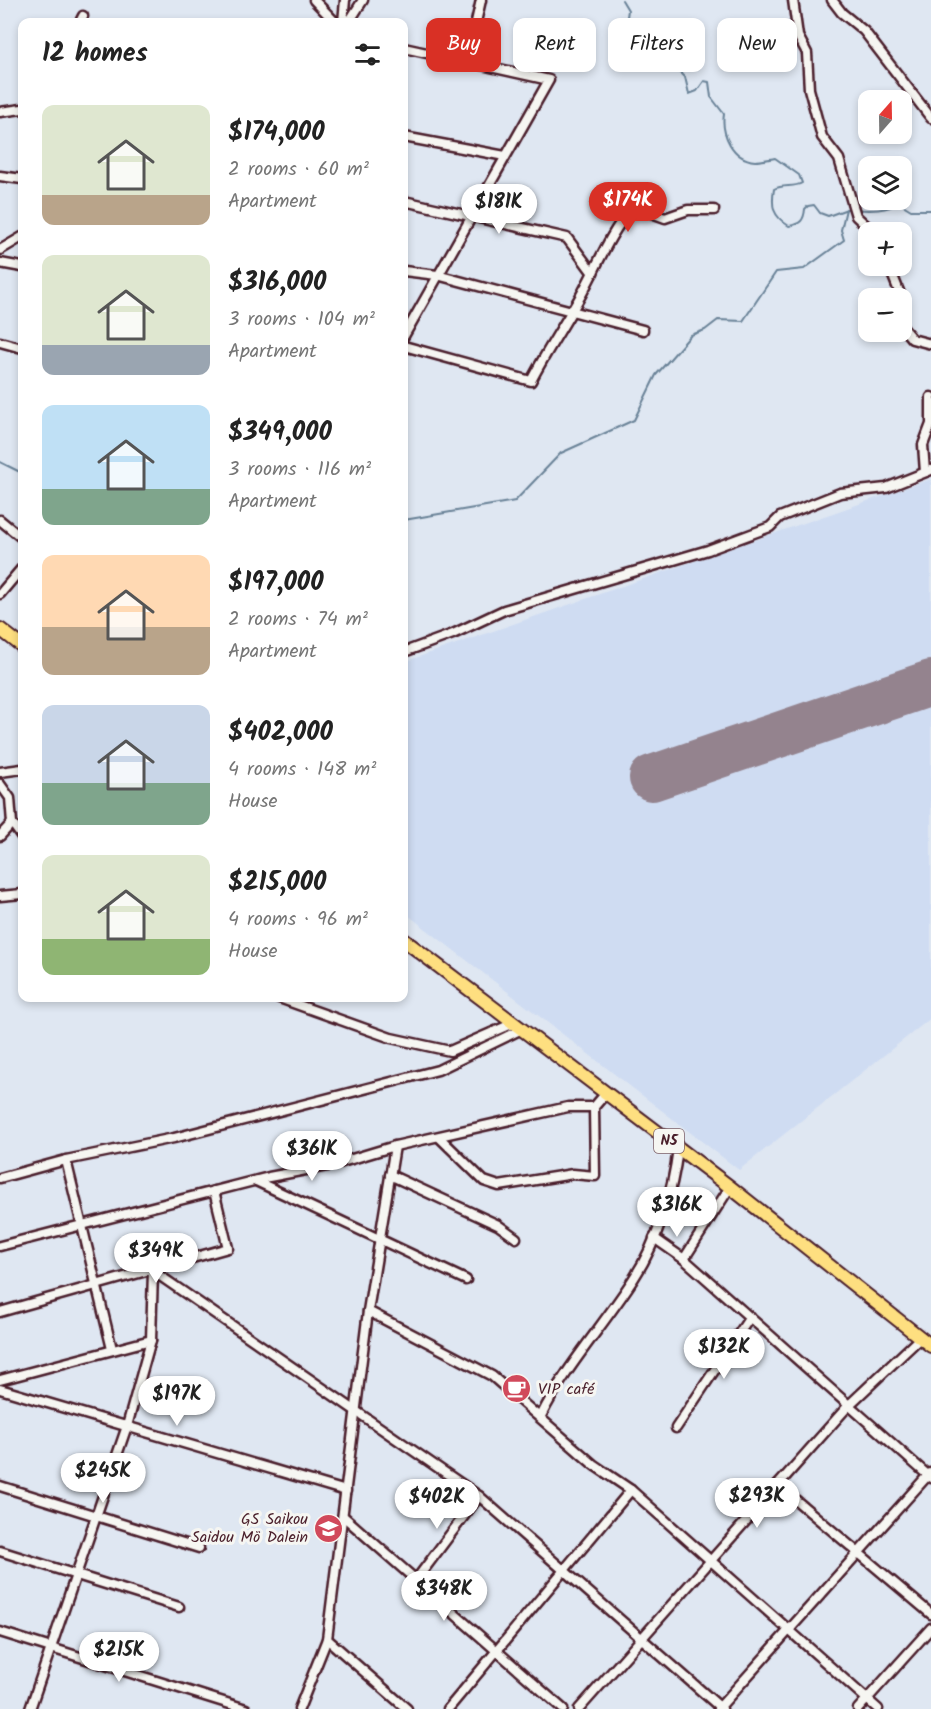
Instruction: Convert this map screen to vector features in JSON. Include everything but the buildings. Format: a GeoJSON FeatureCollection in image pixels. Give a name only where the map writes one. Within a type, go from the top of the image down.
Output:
{"type":"FeatureCollection","features":[{"type":"Feature","properties":{"kind":"highway"},"geometry":{"type":"LineString","coordinates":[[0,628],[18,643]]}},
{"type":"Feature","properties":{"kind":"highway","name":"N5"},"geometry":{"type":"LineString","coordinates":[[408,943],[730,1187],[931,1346]]}},
{"type":"Feature","properties":{"kind":"street"},"geometry":{"type":"LineString","coordinates":[[314,0],[331,18]]}},
{"type":"Feature","properties":{"kind":"street"},"geometry":{"type":"LineString","coordinates":[[343,18],[345,0]]}},
{"type":"Feature","properties":{"kind":"street"},"geometry":{"type":"LineString","coordinates":[[352,18],[363,0]]}},
{"type":"Feature","properties":{"kind":"street"},"geometry":{"type":"LineString","coordinates":[[477,18],[481,0]]}},
{"type":"Feature","properties":{"kind":"street"},"geometry":{"type":"LineString","coordinates":[[793,0],[798,36],[807,53],[809,89],[822,137],[839,159],[853,208],[865,222]]}},
{"type":"Feature","properties":{"kind":"street"},"geometry":{"type":"LineString","coordinates":[[832,0],[842,13],[864,31],[931,118]]}},
{"type":"Feature","properties":{"kind":"street"},"geometry":{"type":"LineString","coordinates":[[408,49],[426,53]]}},
{"type":"Feature","properties":{"kind":"street"},"geometry":{"type":"LineString","coordinates":[[408,329],[549,80],[501,69]]}},
{"type":"Feature","properties":{"kind":"street"},"geometry":{"type":"LineString","coordinates":[[0,112],[18,110]]}},
{"type":"Feature","properties":{"kind":"street"},"geometry":{"type":"LineString","coordinates":[[408,138],[505,156]]}},
{"type":"Feature","properties":{"kind":"street"},"geometry":{"type":"LineString","coordinates":[[0,176],[18,178]]}},
{"type":"Feature","properties":{"kind":"street"},"geometry":{"type":"LineString","coordinates":[[408,202],[567,238],[593,273]]}},
{"type":"Feature","properties":{"kind":"street"},"geometry":{"type":"LineString","coordinates":[[408,346],[531,381],[609,245],[614,229],[631,209],[643,210],[665,218],[688,210],[714,210]]}},
{"type":"Feature","properties":{"kind":"street"},"geometry":{"type":"LineString","coordinates":[[0,250],[18,239]]}},
{"type":"Feature","properties":{"kind":"street"},"geometry":{"type":"LineString","coordinates":[[0,263],[18,266]]}},
{"type":"Feature","properties":{"kind":"street"},"geometry":{"type":"LineString","coordinates":[[408,271],[437,275],[643,330]]}},
{"type":"Feature","properties":{"kind":"street"},"geometry":{"type":"LineString","coordinates":[[912,339],[931,344]]}},
{"type":"Feature","properties":{"kind":"street"},"geometry":{"type":"LineString","coordinates":[[0,342],[18,347]]}},
{"type":"Feature","properties":{"kind":"street"},"geometry":{"type":"LineString","coordinates":[[408,651],[453,634],[504,610],[708,550],[770,527],[780,517],[840,493],[886,488],[928,471],[923,445],[931,424],[931,398]]}},
{"type":"Feature","properties":{"kind":"street"},"geometry":{"type":"LineString","coordinates":[[0,520],[18,535]]}},
{"type":"Feature","properties":{"kind":"street"},"geometry":{"type":"LineString","coordinates":[[0,594],[18,573]]}},
{"type":"Feature","properties":{"kind":"street"},"geometry":{"type":"LineString","coordinates":[[0,772],[18,770]]}},
{"type":"Feature","properties":{"kind":"street"},"geometry":{"type":"LineString","coordinates":[[0,784],[10,798],[12,823],[18,831]]}},
{"type":"Feature","properties":{"kind":"street"},"geometry":{"type":"LineString","coordinates":[[0,836],[12,823]]}},
{"type":"Feature","properties":{"kind":"street"},"geometry":{"type":"LineString","coordinates":[[0,896],[18,894]]}},
{"type":"Feature","properties":{"kind":"street"},"geometry":{"type":"LineString","coordinates":[[290,1002],[391,1038],[450,1051],[518,1026]]}},
{"type":"Feature","properties":{"kind":"street"},"geometry":{"type":"LineString","coordinates":[[0,1178],[66,1160],[174,1138],[438,1070],[518,1026]]}},
{"type":"Feature","properties":{"kind":"street"},"geometry":{"type":"LineString","coordinates":[[440,1137],[484,1181],[499,1186],[573,1174],[595,1176],[594,1107],[606,1093]]}},
{"type":"Feature","properties":{"kind":"street"},"geometry":{"type":"LineString","coordinates":[[0,1246],[256,1180],[332,1165],[395,1146],[568,1107],[594,1107]]}},
{"type":"Feature","properties":{"kind":"street"},"geometry":{"type":"LineString","coordinates":[[299,1709],[327,1639],[368,1311],[395,1146]]}},
{"type":"Feature","properties":{"kind":"street"},"geometry":{"type":"LineString","coordinates":[[541,1416],[578,1354],[634,1278],[654,1238],[675,1175],[678,1148]]}},
{"type":"Feature","properties":{"kind":"street"},"geometry":{"type":"LineString","coordinates":[[66,1160],[112,1349]]}},
{"type":"Feature","properties":{"kind":"street"},"geometry":{"type":"LineString","coordinates":[[390,1175],[498,1226],[516,1238]]}},
{"type":"Feature","properties":{"kind":"street"},"geometry":{"type":"LineString","coordinates":[[256,1180],[466,1280]]}},
{"type":"Feature","properties":{"kind":"street"},"geometry":{"type":"LineString","coordinates":[[684,1259],[730,1187]]}},
{"type":"Feature","properties":{"kind":"street"},"geometry":{"type":"LineString","coordinates":[[0,1312],[153,1271],[228,1248],[214,1191]]}},
{"type":"Feature","properties":{"kind":"street"},"geometry":{"type":"LineString","coordinates":[[153,1271],[479,1496],[565,1569],[720,1708],[930,1475],[684,1259],[654,1238]]}},
{"type":"Feature","properties":{"kind":"street"},"geometry":{"type":"LineString","coordinates":[[30,1709],[127,1426],[151,1340],[153,1271]]}},
{"type":"Feature","properties":{"kind":"street"},"geometry":{"type":"LineString","coordinates":[[368,1311],[492,1376],[541,1416],[594,1465],[631,1490],[879,1709]]}},
{"type":"Feature","properties":{"kind":"street"},"geometry":{"type":"LineString","coordinates":[[676,1428],[750,1317]]}},
{"type":"Feature","properties":{"kind":"street"},"geometry":{"type":"LineString","coordinates":[[579,1709],[849,1405],[921,1337]]}},
{"type":"Feature","properties":{"kind":"street"},"geometry":{"type":"LineString","coordinates":[[0,1380],[151,1340]]}},
{"type":"Feature","properties":{"kind":"street"},"geometry":{"type":"LineString","coordinates":[[0,1389],[346,1491]]}},
{"type":"Feature","properties":{"kind":"street"},"geometry":{"type":"LineString","coordinates":[[778,1485],[931,1614]]}},
{"type":"Feature","properties":{"kind":"street"},"geometry":{"type":"LineString","coordinates":[[0,1486],[199,1548]]}},
{"type":"Feature","properties":{"kind":"street"},"geometry":{"type":"LineString","coordinates":[[448,1709],[631,1490]]}},
{"type":"Feature","properties":{"kind":"street"},"geometry":{"type":"LineString","coordinates":[[416,1580],[479,1496]]}},
{"type":"Feature","properties":{"kind":"street"},"geometry":{"type":"LineString","coordinates":[[343,1515],[563,1709]]}},
{"type":"Feature","properties":{"kind":"street"},"geometry":{"type":"LineString","coordinates":[[0,1551],[179,1607]]}},
{"type":"Feature","properties":{"kind":"street"},"geometry":{"type":"LineString","coordinates":[[858,1709],[931,1628]]}},
{"type":"Feature","properties":{"kind":"street"},"geometry":{"type":"LineString","coordinates":[[0,1632],[246,1709]]}},
{"type":"Feature","properties":{"kind":"street"},"geometry":{"type":"LineString","coordinates":[[327,1639],[407,1709]]}},
{"type":"Feature","properties":{"kind":"shaded area"},"geometry":{"type":"Polygon","coordinates":[[[931,479],[931,1018],[739,1170],[408,915],[408,661],[931,479]]]}},
{"type":"Feature","properties":{"kind":"waterway"},"geometry":{"type":"LineString","coordinates":[[622,0],[628,10],[626,24],[629,30],[642,33],[662,50],[663,66],[667,71],[678,70],[685,77],[689,94],[697,91],[704,81],[709,82],[711,97],[724,114],[724,130],[734,151],[740,156],[755,161],[775,158],[799,175],[802,183],[774,189],[773,206],[779,219],[789,226],[796,224],[801,221],[805,209],[814,205],[820,213],[828,216],[847,209]]}},
{"type":"Feature","properties":{"kind":"waterway"},"geometry":{"type":"LineString","coordinates":[[855,209],[884,209],[898,202],[911,210],[931,210]]}},
{"type":"Feature","properties":{"kind":"waterway"},"geometry":{"type":"LineString","coordinates":[[408,519],[515,501],[561,453],[634,420],[656,375],[691,335],[705,330],[718,320],[743,321],[776,272],[804,269],[844,240],[841,230],[846,209]]}},
{"type":"Feature","properties":{"kind":"waterway"},"geometry":{"type":"LineString","coordinates":[[0,462],[18,471]]}},
{"type":"Feature","properties":{"kind":"runway"},"geometry":{"type":"LineString","coordinates":[[652,778],[931,683]]}},
{"type":"Feature","properties":{"kind":"place","name":"VIP café"},"geometry":{"type":"Point","coordinates":[517,1389]}},
{"type":"Feature","properties":{"kind":"place","name":"GS Saikou Saidou Mö Dalein"},"geometry":{"type":"Point","coordinates":[329,1528]}}]}
